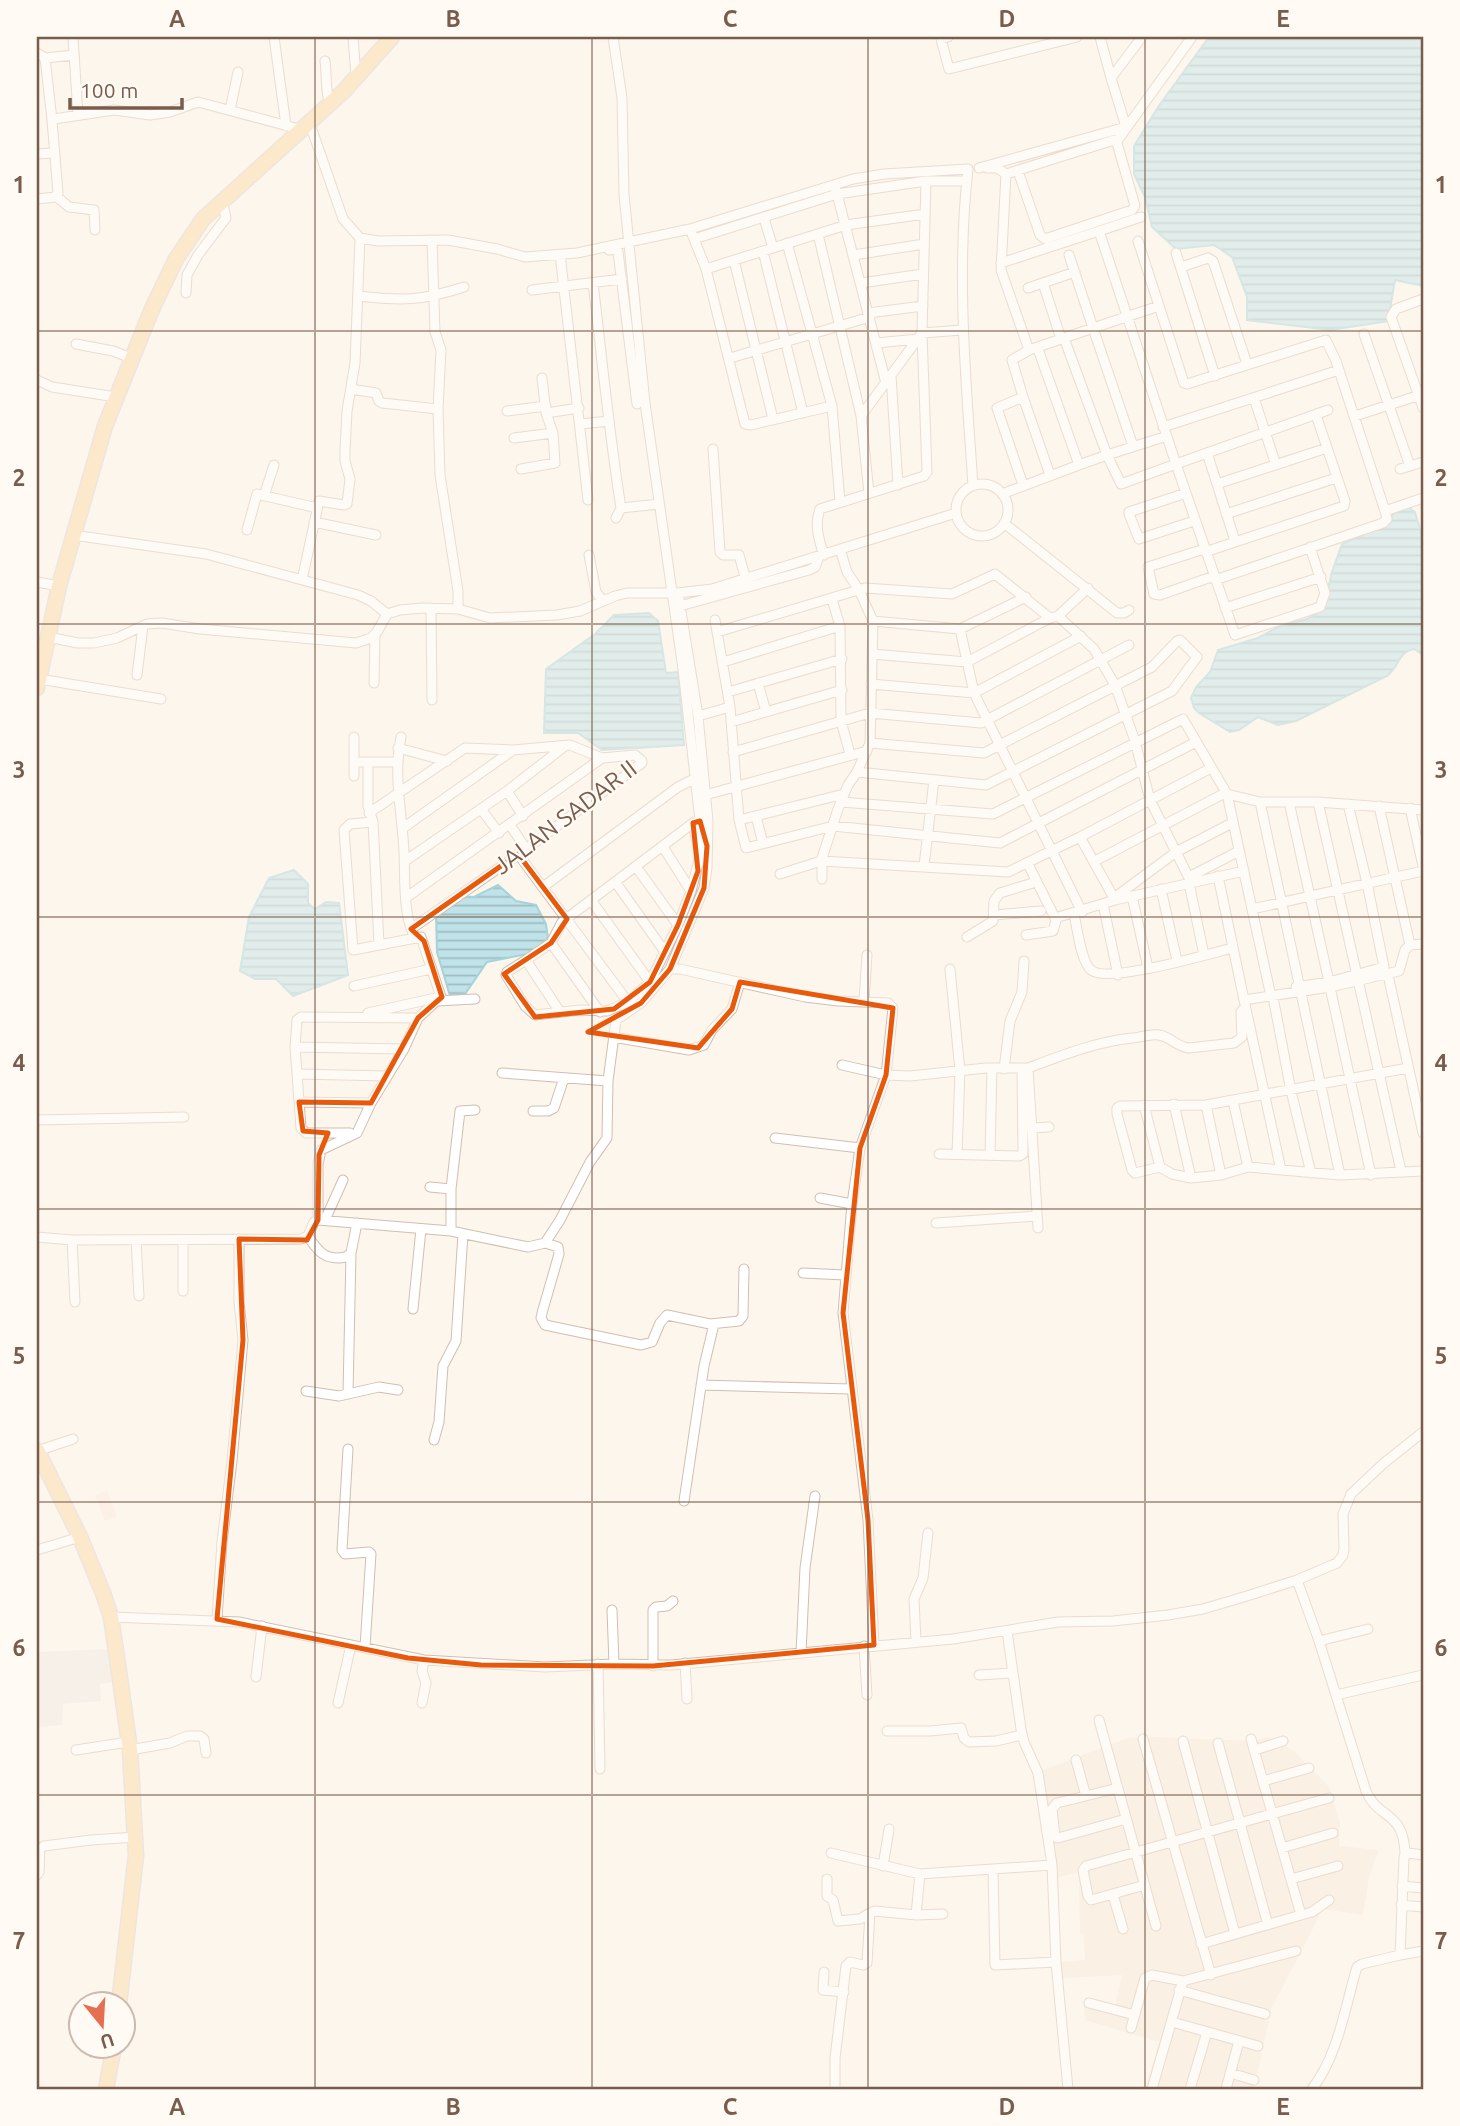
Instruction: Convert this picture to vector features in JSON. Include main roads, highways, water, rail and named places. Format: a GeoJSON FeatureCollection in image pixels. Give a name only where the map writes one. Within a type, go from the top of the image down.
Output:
{"type":"FeatureCollection","features":[{"type":"Feature","properties":{"kind":"main road"},"geometry":{"type":"LineString","coordinates":[[38,684],[39,662],[48,637],[59,586],[96,452],[131,358],[182,249],[198,225],[222,200],[330,105],[392,37]]}},
{"type":"Feature","properties":{"kind":"main road"},"geometry":{"type":"LineString","coordinates":[[37,1451],[80,1537],[111,1617],[129,1746],[136,1837],[136,1866],[121,1990]]}},
{"type":"Feature","properties":{"kind":"main road"},"geometry":{"type":"LineString","coordinates":[[106,2089],[111,2060]]}},
{"type":"Feature","properties":{"kind":"water"},"geometry":{"type":"Polygon","coordinates":[[[1209,37],[1423,37],[1423,286],[1395,280],[1388,321],[1330,330],[1247,320],[1247,297],[1232,257],[1214,245],[1176,249],[1152,227],[1145,197],[1134,174],[1134,146],[1158,107],[1209,37]]]}},
{"type":"Feature","properties":{"kind":"water"},"geometry":{"type":"Polygon","coordinates":[[[1408,507],[1415,512],[1423,540],[1423,655],[1414,649],[1405,653],[1387,676],[1296,721],[1278,725],[1258,717],[1239,730],[1230,732],[1194,708],[1191,698],[1196,687],[1210,672],[1218,650],[1258,638],[1278,627],[1318,613],[1324,605],[1342,544],[1387,524],[1395,511],[1408,507]]]}},
{"type":"Feature","properties":{"kind":"water"},"geometry":{"type":"Polygon","coordinates":[[[649,613],[658,621],[666,673],[678,672],[684,745],[602,750],[578,733],[544,733],[546,669],[595,634],[614,615],[649,613]]]}},
{"type":"Feature","properties":{"kind":"water"},"geometry":{"type":"Polygon","coordinates":[[[294,870],[308,884],[308,903],[315,909],[326,902],[339,903],[348,975],[293,996],[276,979],[255,979],[240,971],[249,917],[269,878],[294,870]]]}},
{"type":"Feature","properties":{"kind":"water"},"geometry":{"type":"Polygon","coordinates":[[[498,885],[516,901],[536,905],[546,924],[548,938],[532,953],[487,962],[465,994],[450,996],[437,952],[436,912],[458,896],[474,897],[498,885]]]}}]}
